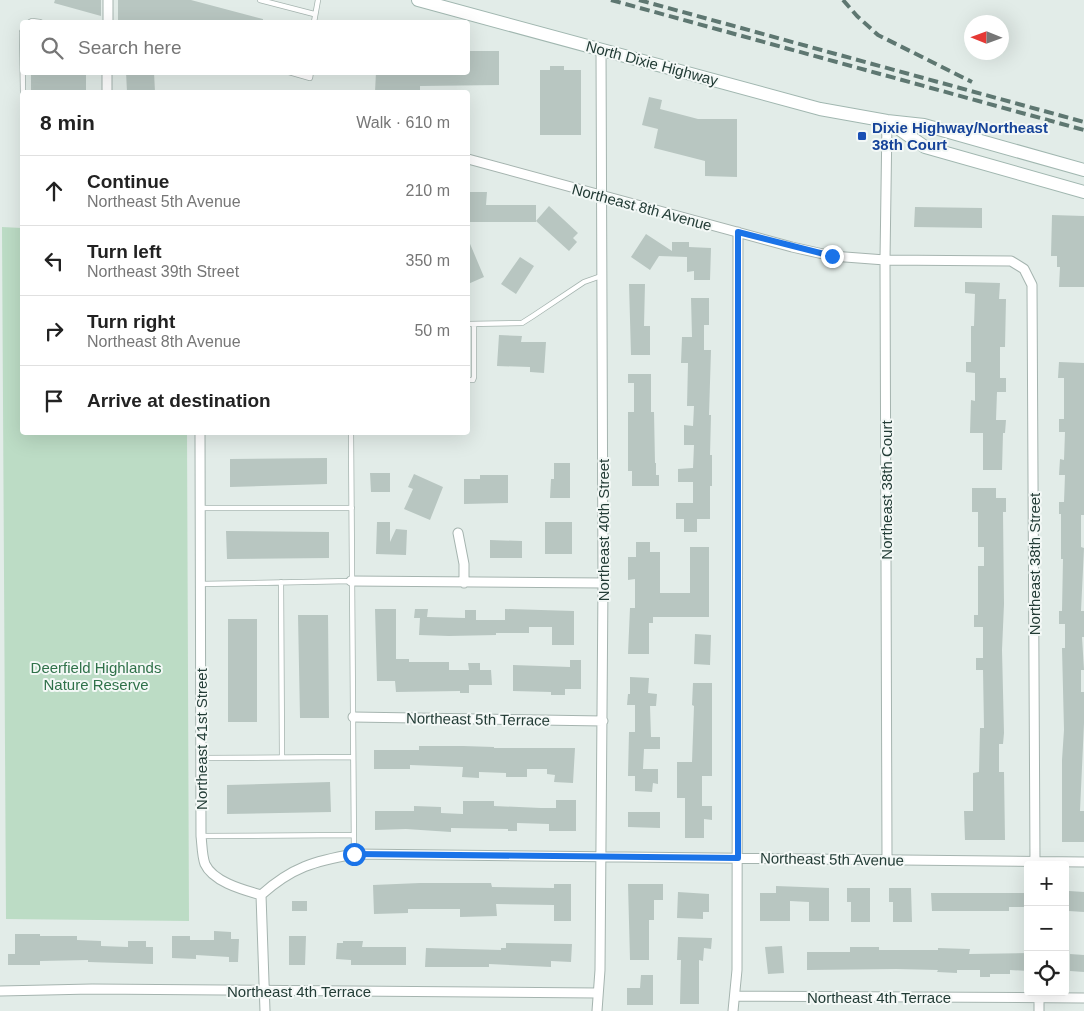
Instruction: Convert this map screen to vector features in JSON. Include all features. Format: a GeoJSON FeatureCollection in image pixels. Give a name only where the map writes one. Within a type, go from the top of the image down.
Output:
{"type":"FeatureCollection","features":[{"type":"Feature","properties":{"kind":"main road","name":"North Dixie Highway"},"geometry":{"type":"LineString","coordinates":[[418,0],[820,109],[886,121],[924,125],[1084,170]]}},
{"type":"Feature","properties":{"kind":"main road","name":"North Dixie Highway"},"geometry":{"type":"LineString","coordinates":[[886,121],[925,147],[1084,192]]}},
{"type":"Feature","properties":{"kind":"street"},"geometry":{"type":"LineString","coordinates":[[108,0],[108,20]]}},
{"type":"Feature","properties":{"kind":"street","name":"Northeast 40th Street"},"geometry":{"type":"LineString","coordinates":[[597,1011],[600,970],[603,721],[601,49]]}},
{"type":"Feature","properties":{"kind":"street"},"geometry":{"type":"LineString","coordinates":[[107,75],[107,90]]}},
{"type":"Feature","properties":{"kind":"street","name":"Northeast 38th Court"},"geometry":{"type":"LineString","coordinates":[[886,121],[887,860]]}},
{"type":"Feature","properties":{"kind":"street","name":"Northeast 8th Avenue"},"geometry":{"type":"LineString","coordinates":[[470,160],[832,256],[885,260],[1011,261],[1024,269]]}},
{"type":"Feature","properties":{"kind":"street"},"geometry":{"type":"LineString","coordinates":[[734,1011],[737,970],[738,858],[738,232]]}},
{"type":"Feature","properties":{"kind":"street","name":"Northeast 38th Street"},"geometry":{"type":"LineString","coordinates":[[1024,269],[1032,285],[1035,861]]}},
{"type":"Feature","properties":{"kind":"street","name":"Northeast 41st Street"},"geometry":{"type":"LineString","coordinates":[[200,435],[201,836],[205,864],[215,875],[234,886],[261,895]]}},
{"type":"Feature","properties":{"kind":"street"},"geometry":{"type":"LineString","coordinates":[[458,533],[464,564],[464,582]]}},
{"type":"Feature","properties":{"kind":"street"},"geometry":{"type":"LineString","coordinates":[[351,581],[603,583]]}},
{"type":"Feature","properties":{"kind":"street","name":"Northeast 5th Terrace"},"geometry":{"type":"LineString","coordinates":[[353,717],[603,721]]}},
{"type":"Feature","properties":{"kind":"street","name":"Northeast 5th Avenue"},"geometry":{"type":"LineString","coordinates":[[261,895],[276,882],[295,870],[317,861],[354,854],[1024,862]]}},
{"type":"Feature","properties":{"kind":"street","name":"Northeast 5th Avenue"},"geometry":{"type":"LineString","coordinates":[[1069,862],[1084,862]]}},
{"type":"Feature","properties":{"kind":"street"},"geometry":{"type":"LineString","coordinates":[[261,895],[264,1011]]}},
{"type":"Feature","properties":{"kind":"street","name":"Northeast 4th Terrace"},"geometry":{"type":"LineString","coordinates":[[0,991],[92,989],[598,993]]}},
{"type":"Feature","properties":{"kind":"street","name":"Northeast 4th Terrace"},"geometry":{"type":"LineString","coordinates":[[735,996],[1084,998]]}},
{"type":"Feature","properties":{"kind":"street"},"geometry":{"type":"LineString","coordinates":[[1039,998],[1039,1011]]}},
{"type":"Feature","properties":{"kind":"lane"},"geometry":{"type":"LineString","coordinates":[[260,0],[314,14]]}},
{"type":"Feature","properties":{"kind":"lane"},"geometry":{"type":"LineString","coordinates":[[314,20],[318,0]]}},
{"type":"Feature","properties":{"kind":"lane"},"geometry":{"type":"LineString","coordinates":[[23,75],[23,90]]}},
{"type":"Feature","properties":{"kind":"lane"},"geometry":{"type":"LineString","coordinates":[[300,75],[310,78],[310,75]]}},
{"type":"Feature","properties":{"kind":"lane"},"geometry":{"type":"LineString","coordinates":[[470,324],[522,322],[584,282],[602,276]]}},
{"type":"Feature","properties":{"kind":"lane"},"geometry":{"type":"LineString","coordinates":[[470,380],[473,380],[474,377],[474,324]]}},
{"type":"Feature","properties":{"kind":"lane"},"geometry":{"type":"LineString","coordinates":[[351,435],[354,854]]}},
{"type":"Feature","properties":{"kind":"lane"},"geometry":{"type":"LineString","coordinates":[[200,508],[352,508]]}},
{"type":"Feature","properties":{"kind":"lane"},"geometry":{"type":"LineString","coordinates":[[200,584],[351,581]]}},
{"type":"Feature","properties":{"kind":"lane"},"geometry":{"type":"LineString","coordinates":[[280,582],[282,757]]}},
{"type":"Feature","properties":{"kind":"lane"},"geometry":{"type":"LineString","coordinates":[[201,758],[353,757]]}},
{"type":"Feature","properties":{"kind":"lane"},"geometry":{"type":"LineString","coordinates":[[201,836],[354,835]]}},
{"type":"Feature","properties":{"kind":"green space","name":"Deerfield Highlands Nature Reserve"},"geometry":{"type":"Polygon","coordinates":[[[2,227],[20,228],[20,435],[187,435],[189,921],[6,919],[2,227]]]}},
{"type":"Feature","properties":{"kind":"building"},"geometry":{"type":"Polygon","coordinates":[[[55,0],[101,0],[101,16],[54,3],[55,0]]]}},
{"type":"Feature","properties":{"kind":"building"},"geometry":{"type":"Polygon","coordinates":[[[118,0],[191,0],[263,19],[263,20],[118,20],[118,0]]]}},
{"type":"Feature","properties":{"kind":"building"},"geometry":{"type":"Polygon","coordinates":[[[470,51],[499,51],[499,85],[420,86],[420,90],[375,90],[376,75],[470,75],[470,51]]]}},
{"type":"Feature","properties":{"kind":"building"},"geometry":{"type":"Polygon","coordinates":[[[550,66],[564,66],[564,70],[581,70],[581,135],[540,135],[540,70],[550,70],[550,66]]]}},
{"type":"Feature","properties":{"kind":"building"},"geometry":{"type":"Polygon","coordinates":[[[31,75],[86,75],[86,90],[31,90],[31,75]]]}},
{"type":"Feature","properties":{"kind":"building"},"geometry":{"type":"Polygon","coordinates":[[[126,75],[154,75],[155,90],[127,90],[126,75]]]}},
{"type":"Feature","properties":{"kind":"building"},"geometry":{"type":"Polygon","coordinates":[[[649,97],[662,100],[660,109],[698,119],[737,119],[737,177],[705,176],[705,161],[654,148],[658,129],[642,125],[649,97]]]}},
{"type":"Feature","properties":{"kind":"building"},"geometry":{"type":"Polygon","coordinates":[[[470,192],[487,192],[486,205],[536,205],[536,222],[470,222],[470,192]]]}},
{"type":"Feature","properties":{"kind":"building"},"geometry":{"type":"Polygon","coordinates":[[[549,206],[578,233],[573,238],[577,242],[569,251],[536,221],[549,206]]]}},
{"type":"Feature","properties":{"kind":"building"},"geometry":{"type":"Polygon","coordinates":[[[915,207],[982,208],[982,228],[914,227],[915,207]]]}},
{"type":"Feature","properties":{"kind":"building"},"geometry":{"type":"Polygon","coordinates":[[[1052,215],[1084,216],[1084,287],[1059,287],[1060,267],[1057,267],[1057,256],[1051,256],[1052,215]]]}},
{"type":"Feature","properties":{"kind":"building"},"geometry":{"type":"Polygon","coordinates":[[[646,234],[672,251],[672,242],[689,242],[689,247],[711,248],[710,280],[694,280],[694,271],[687,272],[687,257],[659,256],[650,270],[631,257],[646,234]]]}},
{"type":"Feature","properties":{"kind":"building"},"geometry":{"type":"Polygon","coordinates":[[[470,244],[484,277],[470,283],[470,244]]]}},
{"type":"Feature","properties":{"kind":"building"},"geometry":{"type":"Polygon","coordinates":[[[520,257],[534,266],[516,294],[501,284],[520,257]]]}},
{"type":"Feature","properties":{"kind":"building"},"geometry":{"type":"Polygon","coordinates":[[[965,282],[1000,283],[999,299],[1006,299],[1005,347],[1000,347],[1000,378],[1006,378],[1006,392],[997,392],[996,420],[1006,420],[1005,433],[1003,433],[1002,470],[983,470],[983,433],[970,433],[971,400],[975,401],[975,373],[966,372],[966,362],[971,362],[971,326],[974,326],[975,294],[965,293],[965,282]]]}},
{"type":"Feature","properties":{"kind":"building"},"geometry":{"type":"Polygon","coordinates":[[[629,284],[645,284],[644,326],[650,326],[650,355],[631,355],[629,284]]]}},
{"type":"Feature","properties":{"kind":"building"},"geometry":{"type":"Polygon","coordinates":[[[691,298],[709,298],[709,325],[704,325],[704,350],[711,350],[709,415],[711,415],[710,455],[712,455],[712,486],[710,486],[710,519],[697,519],[697,532],[684,532],[684,519],[676,519],[676,503],[693,503],[693,482],[678,482],[678,469],[693,468],[694,445],[684,445],[684,425],[693,426],[694,406],[687,406],[688,363],[681,363],[682,337],[692,337],[691,298]]]}},
{"type":"Feature","properties":{"kind":"building"},"geometry":{"type":"Polygon","coordinates":[[[499,335],[522,336],[521,342],[546,342],[544,373],[530,372],[530,367],[497,366],[499,335]]]}},
{"type":"Feature","properties":{"kind":"building"},"geometry":{"type":"Polygon","coordinates":[[[1059,362],[1084,363],[1084,515],[1081,515],[1081,547],[1084,548],[1081,611],[1084,611],[1084,637],[1082,637],[1084,670],[1081,670],[1081,692],[1084,692],[1084,723],[1080,811],[1084,811],[1084,842],[1062,842],[1064,730],[1062,648],[1065,648],[1065,624],[1059,624],[1059,611],[1062,611],[1063,559],[1061,559],[1061,514],[1059,514],[1059,502],[1064,502],[1065,475],[1059,475],[1060,459],[1064,460],[1065,432],[1059,432],[1059,419],[1064,419],[1064,378],[1058,378],[1059,362]]]}},
{"type":"Feature","properties":{"kind":"building"},"geometry":{"type":"Polygon","coordinates":[[[628,374],[651,374],[651,412],[654,412],[655,463],[656,475],[659,475],[659,486],[632,486],[632,471],[628,471],[628,412],[634,412],[634,383],[628,383],[628,374]]]}},
{"type":"Feature","properties":{"kind":"building"},"geometry":{"type":"Polygon","coordinates":[[[327,458],[327,484],[230,487],[230,459],[327,458]]]}},
{"type":"Feature","properties":{"kind":"building"},"geometry":{"type":"Polygon","coordinates":[[[554,463],[570,463],[570,498],[550,498],[551,479],[554,479],[554,463]]]}},
{"type":"Feature","properties":{"kind":"building"},"geometry":{"type":"Polygon","coordinates":[[[370,473],[390,473],[390,492],[371,492],[370,473]]]}},
{"type":"Feature","properties":{"kind":"building"},"geometry":{"type":"Polygon","coordinates":[[[414,474],[443,487],[430,520],[404,509],[413,489],[408,487],[414,474]]]}},
{"type":"Feature","properties":{"kind":"building"},"geometry":{"type":"Polygon","coordinates":[[[480,475],[508,475],[508,503],[464,504],[464,479],[480,479],[480,475]]]}},
{"type":"Feature","properties":{"kind":"building"},"geometry":{"type":"Polygon","coordinates":[[[972,488],[996,488],[996,498],[1006,498],[1006,512],[1003,512],[1004,604],[1002,650],[1004,733],[1003,744],[999,744],[999,772],[1004,772],[1005,840],[965,840],[964,811],[973,811],[973,773],[979,772],[980,728],[984,728],[983,670],[976,670],[976,658],[983,658],[983,627],[974,627],[974,615],[978,615],[978,566],[984,566],[984,547],[978,547],[978,512],[972,512],[972,488]]]}},
{"type":"Feature","properties":{"kind":"building"},"geometry":{"type":"Polygon","coordinates":[[[377,522],[390,522],[390,542],[396,529],[407,530],[406,555],[376,554],[377,522]]]}},
{"type":"Feature","properties":{"kind":"building"},"geometry":{"type":"Polygon","coordinates":[[[545,522],[572,522],[572,554],[545,554],[545,522]]]}},
{"type":"Feature","properties":{"kind":"building"},"geometry":{"type":"Polygon","coordinates":[[[226,531],[329,532],[329,558],[227,559],[226,531]]]}},
{"type":"Feature","properties":{"kind":"building"},"geometry":{"type":"Polygon","coordinates":[[[490,540],[522,541],[522,558],[490,558],[490,540]]]}},
{"type":"Feature","properties":{"kind":"building"},"geometry":{"type":"Polygon","coordinates":[[[636,542],[650,542],[650,552],[660,552],[660,593],[690,593],[690,547],[709,547],[709,617],[653,617],[653,623],[649,623],[649,654],[628,654],[630,608],[635,608],[635,579],[628,580],[628,557],[636,557],[636,542]]]}},
{"type":"Feature","properties":{"kind":"building"},"geometry":{"type":"Polygon","coordinates":[[[375,609],[396,609],[396,659],[409,659],[409,662],[449,662],[449,670],[469,670],[468,663],[480,663],[480,670],[491,670],[492,685],[469,685],[469,693],[460,693],[460,691],[396,692],[395,681],[377,681],[375,609]]]}},
{"type":"Feature","properties":{"kind":"building"},"geometry":{"type":"Polygon","coordinates":[[[415,609],[428,609],[427,617],[465,618],[465,610],[476,610],[476,620],[505,620],[505,609],[574,611],[574,645],[552,645],[552,627],[529,627],[529,633],[496,633],[496,635],[419,635],[420,618],[414,618],[415,609]]]}},
{"type":"Feature","properties":{"kind":"building"},"geometry":{"type":"Polygon","coordinates":[[[298,615],[328,615],[329,718],[300,718],[298,615]]]}},
{"type":"Feature","properties":{"kind":"building"},"geometry":{"type":"Polygon","coordinates":[[[228,619],[257,619],[257,722],[228,722],[228,619]]]}},
{"type":"Feature","properties":{"kind":"building"},"geometry":{"type":"Polygon","coordinates":[[[695,634],[711,635],[710,665],[694,664],[695,634]]]}},
{"type":"Feature","properties":{"kind":"building"},"geometry":{"type":"Polygon","coordinates":[[[570,660],[581,660],[581,689],[565,689],[565,695],[551,695],[551,692],[513,691],[513,665],[570,667],[570,660]]]}},
{"type":"Feature","properties":{"kind":"building"},"geometry":{"type":"Polygon","coordinates":[[[630,677],[649,678],[648,693],[657,694],[656,706],[650,706],[651,737],[660,737],[660,749],[644,749],[643,769],[658,769],[658,784],[653,783],[652,792],[635,791],[635,776],[628,776],[629,732],[635,732],[635,705],[627,705],[628,694],[630,694],[630,677]]]}},
{"type":"Feature","properties":{"kind":"building"},"geometry":{"type":"Polygon","coordinates":[[[693,683],[712,683],[712,776],[702,776],[702,806],[712,806],[712,820],[704,819],[704,838],[685,838],[685,798],[677,798],[677,762],[692,762],[693,683]]]}},
{"type":"Feature","properties":{"kind":"building"},"geometry":{"type":"Polygon","coordinates":[[[419,746],[575,748],[573,783],[554,782],[555,775],[547,774],[547,769],[527,769],[527,777],[506,777],[506,773],[479,772],[479,778],[462,777],[463,767],[410,765],[410,769],[374,769],[374,750],[419,750],[419,746]]]}},
{"type":"Feature","properties":{"kind":"building"},"geometry":{"type":"Polygon","coordinates":[[[330,782],[331,812],[227,814],[227,785],[330,782]]]}},
{"type":"Feature","properties":{"kind":"building"},"geometry":{"type":"Polygon","coordinates":[[[556,800],[576,800],[576,831],[549,831],[549,824],[517,823],[517,831],[508,831],[508,829],[451,828],[451,832],[406,829],[375,830],[375,811],[414,811],[414,806],[441,807],[441,813],[463,814],[463,801],[494,801],[494,806],[556,808],[556,800]]]}},
{"type":"Feature","properties":{"kind":"building"},"geometry":{"type":"Polygon","coordinates":[[[628,812],[660,812],[660,828],[628,827],[628,812]]]}},
{"type":"Feature","properties":{"kind":"building"},"geometry":{"type":"Polygon","coordinates":[[[491,883],[492,887],[554,888],[554,884],[571,884],[571,921],[554,921],[554,905],[496,904],[497,916],[460,917],[460,909],[408,909],[408,913],[374,914],[373,885],[491,883]]]}},
{"type":"Feature","properties":{"kind":"building"},"geometry":{"type":"Polygon","coordinates":[[[628,884],[663,884],[663,900],[654,900],[654,920],[649,920],[649,960],[630,960],[628,884]]]}},
{"type":"Feature","properties":{"kind":"building"},"geometry":{"type":"Polygon","coordinates":[[[776,886],[829,888],[829,921],[809,921],[809,902],[790,901],[790,921],[760,921],[760,893],[776,893],[776,886]]]}},
{"type":"Feature","properties":{"kind":"building"},"geometry":{"type":"Polygon","coordinates":[[[847,888],[870,888],[870,922],[851,922],[851,902],[847,902],[847,888]]]}},
{"type":"Feature","properties":{"kind":"building"},"geometry":{"type":"Polygon","coordinates":[[[889,888],[911,888],[912,922],[893,922],[893,902],[889,902],[889,888]]]}},
{"type":"Feature","properties":{"kind":"building"},"geometry":{"type":"Polygon","coordinates":[[[1069,891],[1084,892],[1084,912],[1069,911],[1069,891]]]}},
{"type":"Feature","properties":{"kind":"building"},"geometry":{"type":"Polygon","coordinates":[[[678,892],[709,894],[709,912],[703,912],[703,919],[677,918],[678,892]]]}},
{"type":"Feature","properties":{"kind":"building"},"geometry":{"type":"Polygon","coordinates":[[[931,893],[1024,893],[1024,907],[1009,907],[1009,911],[932,911],[931,893]]]}},
{"type":"Feature","properties":{"kind":"building"},"geometry":{"type":"Polygon","coordinates":[[[292,901],[307,901],[307,911],[292,911],[292,901]]]}},
{"type":"Feature","properties":{"kind":"building"},"geometry":{"type":"Polygon","coordinates":[[[214,931],[231,932],[231,939],[239,939],[238,962],[229,962],[229,957],[196,955],[196,959],[172,958],[172,936],[190,936],[190,940],[214,940],[214,931]]]}},
{"type":"Feature","properties":{"kind":"building"},"geometry":{"type":"Polygon","coordinates":[[[15,934],[77,936],[77,940],[101,941],[101,946],[128,947],[128,941],[146,941],[146,947],[153,947],[153,964],[88,962],[88,960],[40,961],[40,965],[8,965],[8,954],[15,954],[15,934]]]}},
{"type":"Feature","properties":{"kind":"building"},"geometry":{"type":"Polygon","coordinates":[[[289,936],[306,936],[305,965],[289,965],[289,936]]]}},
{"type":"Feature","properties":{"kind":"building"},"geometry":{"type":"Polygon","coordinates":[[[678,937],[712,938],[711,949],[704,948],[703,961],[699,960],[699,1004],[680,1004],[681,960],[677,960],[678,937]]]}},
{"type":"Feature","properties":{"kind":"building"},"geometry":{"type":"Polygon","coordinates":[[[343,941],[363,941],[362,947],[406,947],[406,965],[351,965],[351,960],[336,959],[337,943],[343,943],[343,941]]]}},
{"type":"Feature","properties":{"kind":"building"},"geometry":{"type":"Polygon","coordinates":[[[506,943],[572,944],[571,962],[551,961],[551,967],[489,964],[489,967],[425,967],[426,948],[501,950],[501,948],[506,948],[506,943]]]}},
{"type":"Feature","properties":{"kind":"building"},"geometry":{"type":"Polygon","coordinates":[[[782,946],[784,973],[768,974],[765,947],[782,946]]]}},
{"type":"Feature","properties":{"kind":"building"},"geometry":{"type":"Polygon","coordinates":[[[850,947],[879,947],[879,950],[970,949],[969,954],[1024,953],[1024,971],[1010,970],[1010,974],[990,974],[990,977],[980,977],[980,970],[957,970],[957,973],[937,972],[938,970],[896,969],[807,970],[807,952],[850,952],[850,947]]]}},
{"type":"Feature","properties":{"kind":"building"},"geometry":{"type":"Polygon","coordinates":[[[1070,954],[1084,955],[1084,972],[1070,971],[1070,954]]]}},
{"type":"Feature","properties":{"kind":"building"},"geometry":{"type":"Polygon","coordinates":[[[641,975],[653,975],[653,1005],[627,1005],[627,988],[640,988],[641,975]]]}},
{"type":"Feature","properties":{"kind":"railway"},"geometry":{"type":"LineString","coordinates":[[611,0],[1084,130]]}},
{"type":"Feature","properties":{"kind":"railway"},"geometry":{"type":"LineString","coordinates":[[639,0],[1084,122]]}},
{"type":"Feature","properties":{"kind":"railway"},"geometry":{"type":"LineString","coordinates":[[843,0],[878,35],[972,82]]}},
{"type":"Feature","properties":{"kind":"place","name":"Dixie Highway/Northeast 38th Court"},"geometry":{"type":"Point","coordinates":[862,136]}},
{"type":"Feature","properties":{"kind":"route"},"geometry":{"type":"LineString","coordinates":[[354,854],[738,858],[738,232],[832,256]]}}]}
